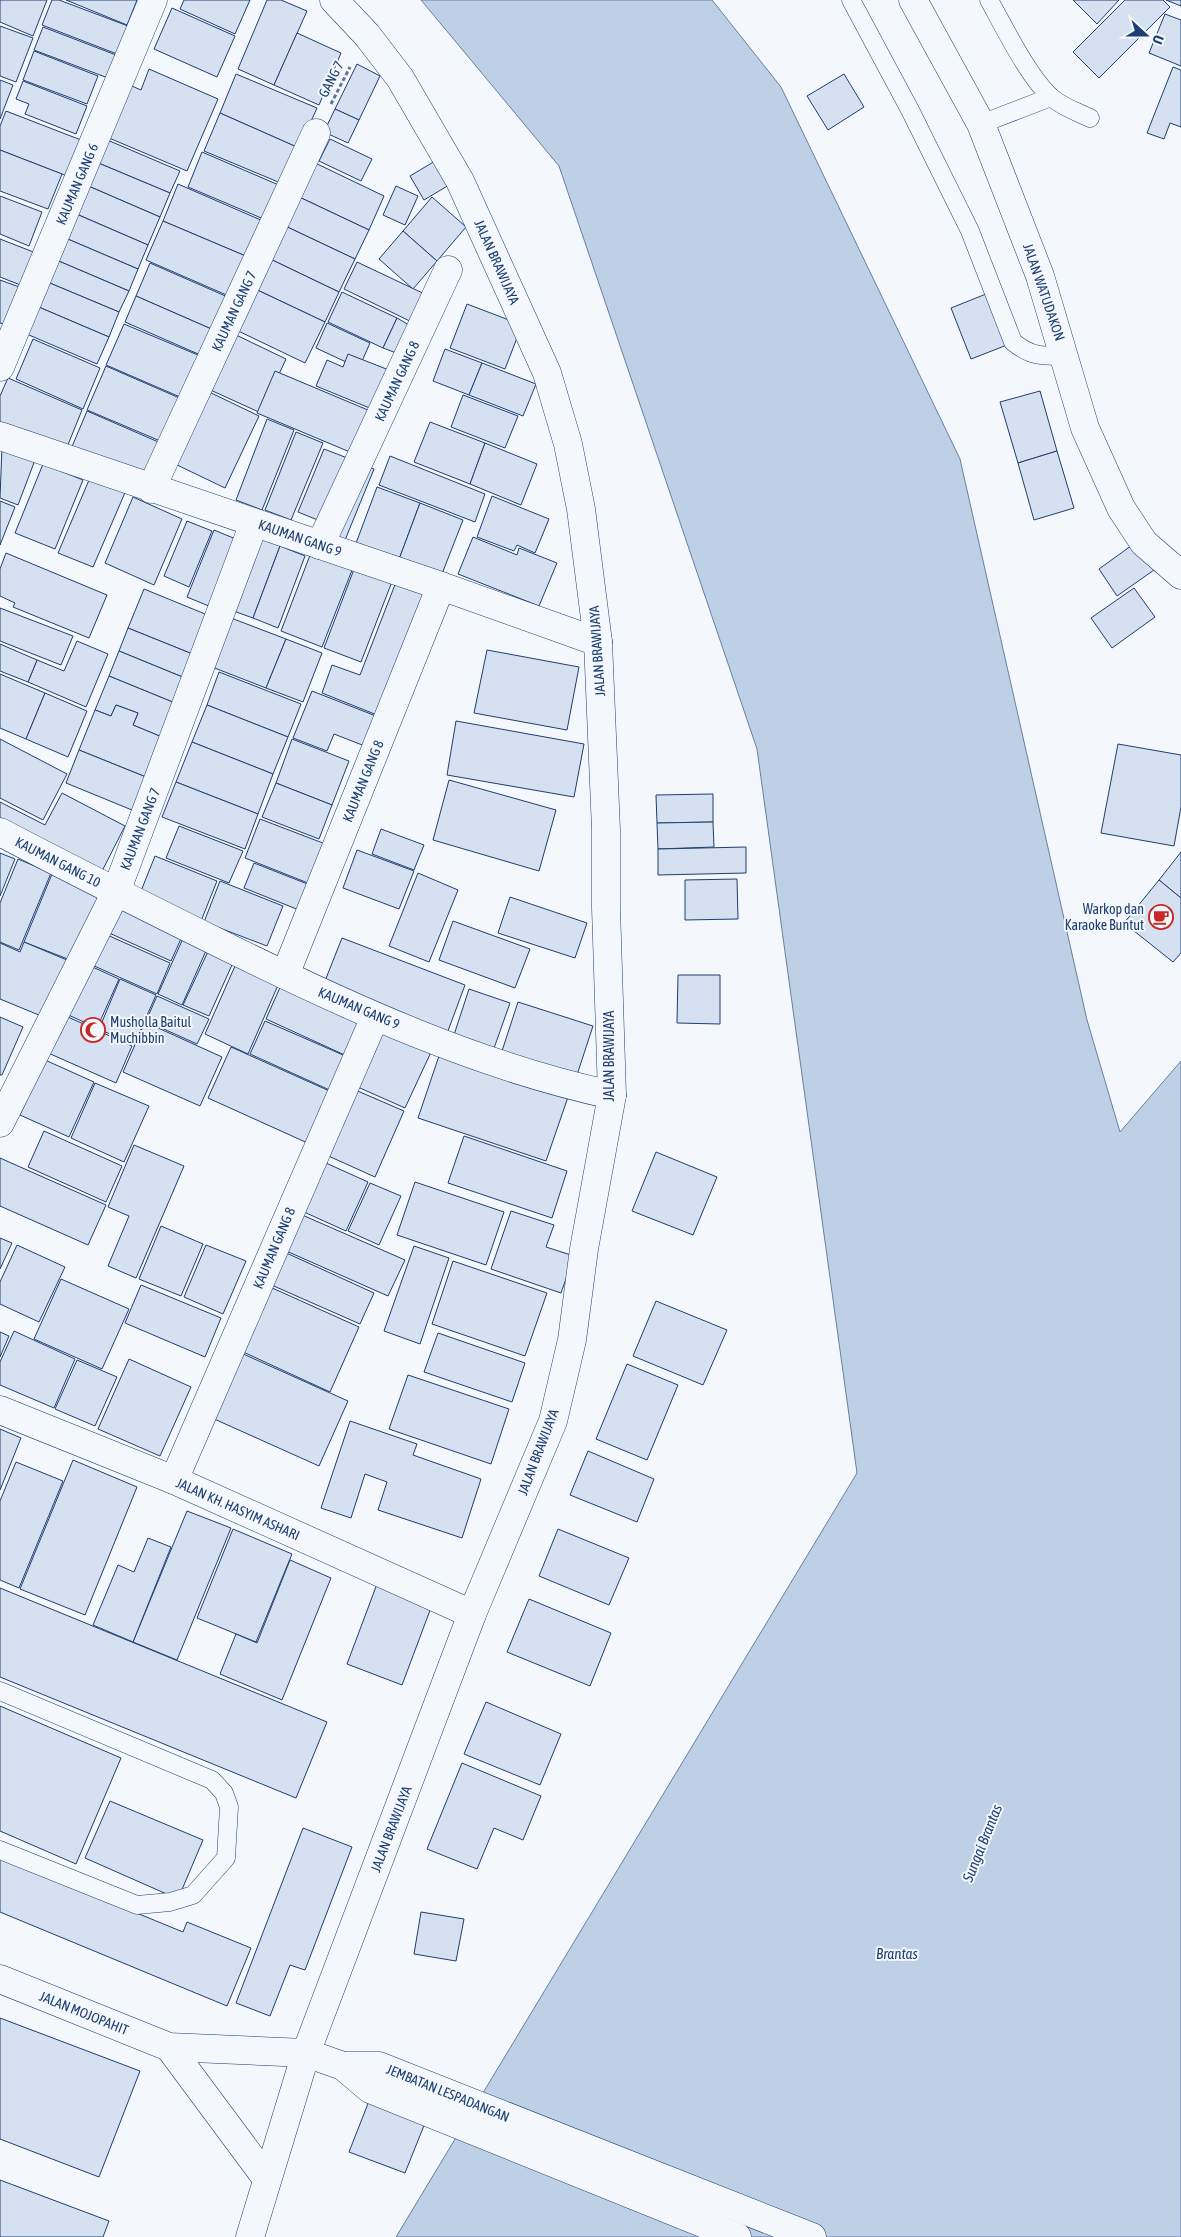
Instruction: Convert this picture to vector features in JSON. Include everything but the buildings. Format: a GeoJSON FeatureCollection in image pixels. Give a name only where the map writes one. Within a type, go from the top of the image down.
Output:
{"type":"FeatureCollection","features":[{"type":"Feature","properties":{"kind":"street","name":"KAUMAN GANG 6"},"geometry":{"type":"LineString","coordinates":[[0,367],[153,0]]}},
{"type":"Feature","properties":{"kind":"street","name":"JALAN BRAWIJAYA"},"geometry":{"type":"LineString","coordinates":[[250,2237],[306,2053],[472,1614],[553,1421],[572,1340],[584,1249],[612,1095],[606,908],[606,830],[598,642],[582,509],[568,444],[547,373],[460,181],[400,78],[366,35],[334,0]]}},
{"type":"Feature","properties":{"kind":"street","name":"JALAN WATUDAKON"},"geometry":{"type":"LineString","coordinates":[[913,0],[981,124],[1040,276],[1085,428],[1121,508],[1144,544],[1181,575]]}},
{"type":"Feature","properties":{"kind":"street","name":"KAUMAN GANG 7"},"geometry":{"type":"LineString","coordinates":[[151,489],[316,133]]}},
{"type":"Feature","properties":{"kind":"street","name":"KAUMAN GANG 8"},"geometry":{"type":"LineString","coordinates":[[320,545],[448,270]]}},
{"type":"Feature","properties":{"kind":"street","name":"KAUMAN GANG 9"},"geometry":{"type":"LineString","coordinates":[[0,436],[151,489],[441,586],[598,642]]}},
{"type":"Feature","properties":{"kind":"street","name":"KAUMAN GANG 7"},"geometry":{"type":"LineString","coordinates":[[0,1123],[116,892],[254,523]]}},
{"type":"Feature","properties":{"kind":"street","name":"KAUMAN GANG 8"},"geometry":{"type":"LineString","coordinates":[[285,975],[441,586]]}},
{"type":"Feature","properties":{"kind":"street","name":"KAUMAN GANG 10"},"geometry":{"type":"LineString","coordinates":[[0,832],[116,892]]}},
{"type":"Feature","properties":{"kind":"street","name":"KAUMAN GANG 9"},"geometry":{"type":"LineString","coordinates":[[116,892],[375,1017],[500,1064],[564,1084],[612,1095]]}},
{"type":"Feature","properties":{"kind":"street","name":"KAUMAN GANG 8"},"geometry":{"type":"LineString","coordinates":[[174,1480],[375,1017]]}},
{"type":"Feature","properties":{"kind":"street","name":"JALAN KH. HASYIM ASHARI"},"geometry":{"type":"LineString","coordinates":[[0,1410],[174,1480],[472,1614]]}},
{"type":"Feature","properties":{"kind":"street","name":"JALAN MOJOPAHIT"},"geometry":{"type":"LineString","coordinates":[[0,1978],[169,2047],[306,2053]]}},
{"type":"Feature","properties":{"kind":"street"},"geometry":{"type":"LineString","coordinates":[[169,2047],[267,2179]]}},
{"type":"Feature","properties":{"kind":"street","name":"JEMBATAN LESPADANGAN"},"geometry":{"type":"LineString","coordinates":[[306,2053],[812,2237]]}},
{"type":"Feature","properties":{"kind":"street","name":"JEMBATAN LESPADANGAN"},"geometry":{"type":"LineString","coordinates":[[374,2078],[737,2237]]}},
{"type":"Feature","properties":{"kind":"lane"},"geometry":{"type":"LineString","coordinates":[[851,0],[910,110],[970,231],[1013,342],[1026,352],[1041,356],[1065,356]]}},
{"type":"Feature","properties":{"kind":"lane"},"geometry":{"type":"LineString","coordinates":[[989,0],[1026,64],[1051,97],[1070,109],[1090,118]]}},
{"type":"Feature","properties":{"kind":"lane"},"geometry":{"type":"LineString","coordinates":[[981,124],[1051,97]]}},
{"type":"Feature","properties":{"kind":"lane"},"geometry":{"type":"LineString","coordinates":[[0,1691],[212,1780],[224,1793],[229,1807],[226,1858],[193,1896],[170,1902],[137,1905],[0,1850]]}},
{"type":"Feature","properties":{"kind":"path","name":"GANG 7"},"geometry":{"type":"LineString","coordinates":[[316,133],[366,35]]}},
{"type":"Feature","properties":{"kind":"water"},"geometry":{"type":"Polygon","coordinates":[[[421,0],[712,0],[781,87],[960,459],[1087,1020],[1120,1132],[1181,1061],[1181,2237],[396,2237],[857,1473],[757,749],[559,166],[421,0]]]}},
{"type":"Feature","properties":{"kind":"place","name":"Warkop dan Karaoke Buntut"},"geometry":{"type":"Point","coordinates":[1161,917]}},
{"type":"Feature","properties":{"kind":"place","name":"Musholla Baitul Muchibbin"},"geometry":{"type":"Point","coordinates":[93,1030]}},
{"type":"Feature","properties":{"kind":"water label","name":"Sungai Brantas"},"geometry":{"type":"Point","coordinates":[982,1843]}},
{"type":"Feature","properties":{"kind":"water label","name":"Brantas"},"geometry":{"type":"Point","coordinates":[897,1953]}}]}
